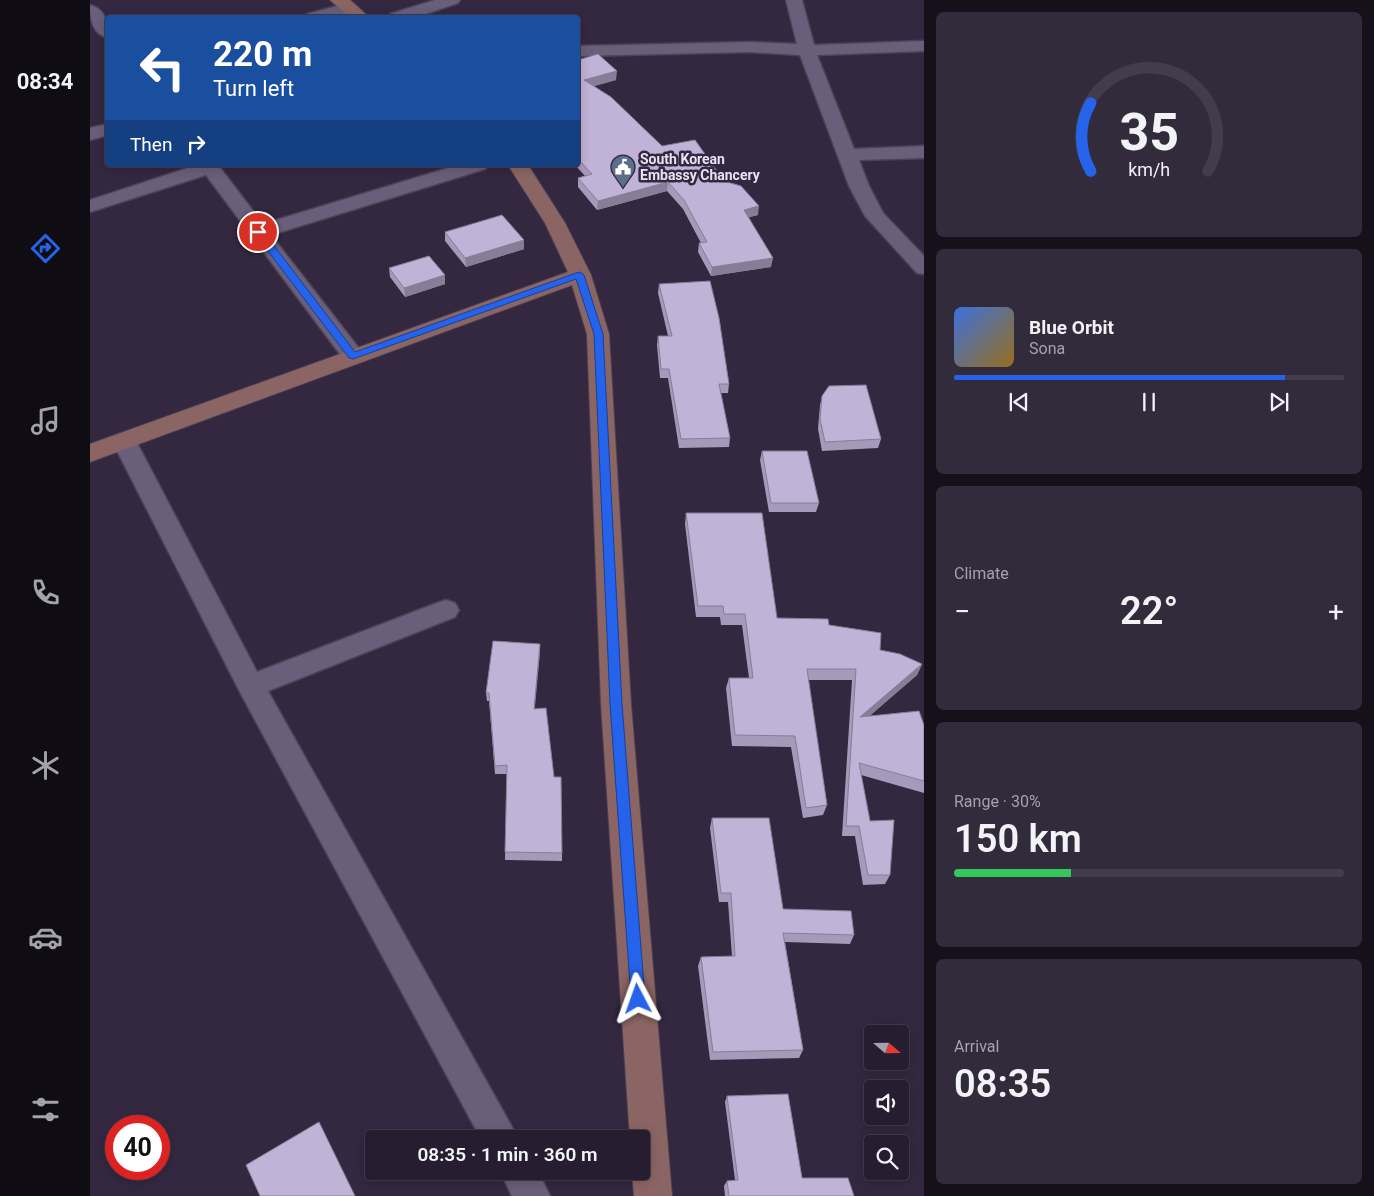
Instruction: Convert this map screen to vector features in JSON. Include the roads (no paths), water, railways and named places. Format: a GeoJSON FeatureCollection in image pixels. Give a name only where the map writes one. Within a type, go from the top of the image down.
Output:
{"type":"FeatureCollection","features":[{"type":"Feature","properties":{"kind":"street"},"geometry":{"type":"LineString","coordinates":[[405,15],[452,0]]}},
{"type":"Feature","properties":{"kind":"street"},"geometry":{"type":"LineString","coordinates":[[794,0],[807,50],[859,186],[875,216],[924,268]]}},
{"type":"Feature","properties":{"kind":"street"},"geometry":{"type":"LineString","coordinates":[[324,15],[350,8]]}},
{"type":"Feature","properties":{"kind":"street"},"geometry":{"type":"LineString","coordinates":[[90,10],[105,29]]}},
{"type":"Feature","properties":{"kind":"street"},"geometry":{"type":"LineString","coordinates":[[580,51],[749,47],[807,50],[924,46]]}},
{"type":"Feature","properties":{"kind":"street"},"geometry":{"type":"LineString","coordinates":[[90,134],[105,130]]}},
{"type":"Feature","properties":{"kind":"street"},"geometry":{"type":"LineString","coordinates":[[848,155],[924,152]]}},
{"type":"Feature","properties":{"kind":"street"},"geometry":{"type":"LineString","coordinates":[[90,206],[206,167]]}},
{"type":"Feature","properties":{"kind":"street"},"geometry":{"type":"LineString","coordinates":[[210,167],[353,356]]}},
{"type":"Feature","properties":{"kind":"street"},"geometry":{"type":"LineString","coordinates":[[258,232],[471,167]]}},
{"type":"Feature","properties":{"kind":"street"},"geometry":{"type":"LineString","coordinates":[[519,167],[555,222],[580,275],[598,334],[616,704],[653,1196]]}},
{"type":"Feature","properties":{"kind":"street"},"geometry":{"type":"LineString","coordinates":[[90,453],[580,275]]}},
{"type":"Feature","properties":{"kind":"street"},"geometry":{"type":"LineString","coordinates":[[124,441],[251,686],[495,1130]]}},
{"type":"Feature","properties":{"kind":"street"},"geometry":{"type":"LineString","coordinates":[[251,686],[446,610]]}},
{"type":"Feature","properties":{"kind":"street"},"geometry":{"type":"LineString","coordinates":[[523,1180],[532,1196]]}},
{"type":"Feature","properties":{"kind":"place","name":"South Korean Embassy Chancery"},"geometry":{"type":"Point","coordinates":[623,188]}}]}
